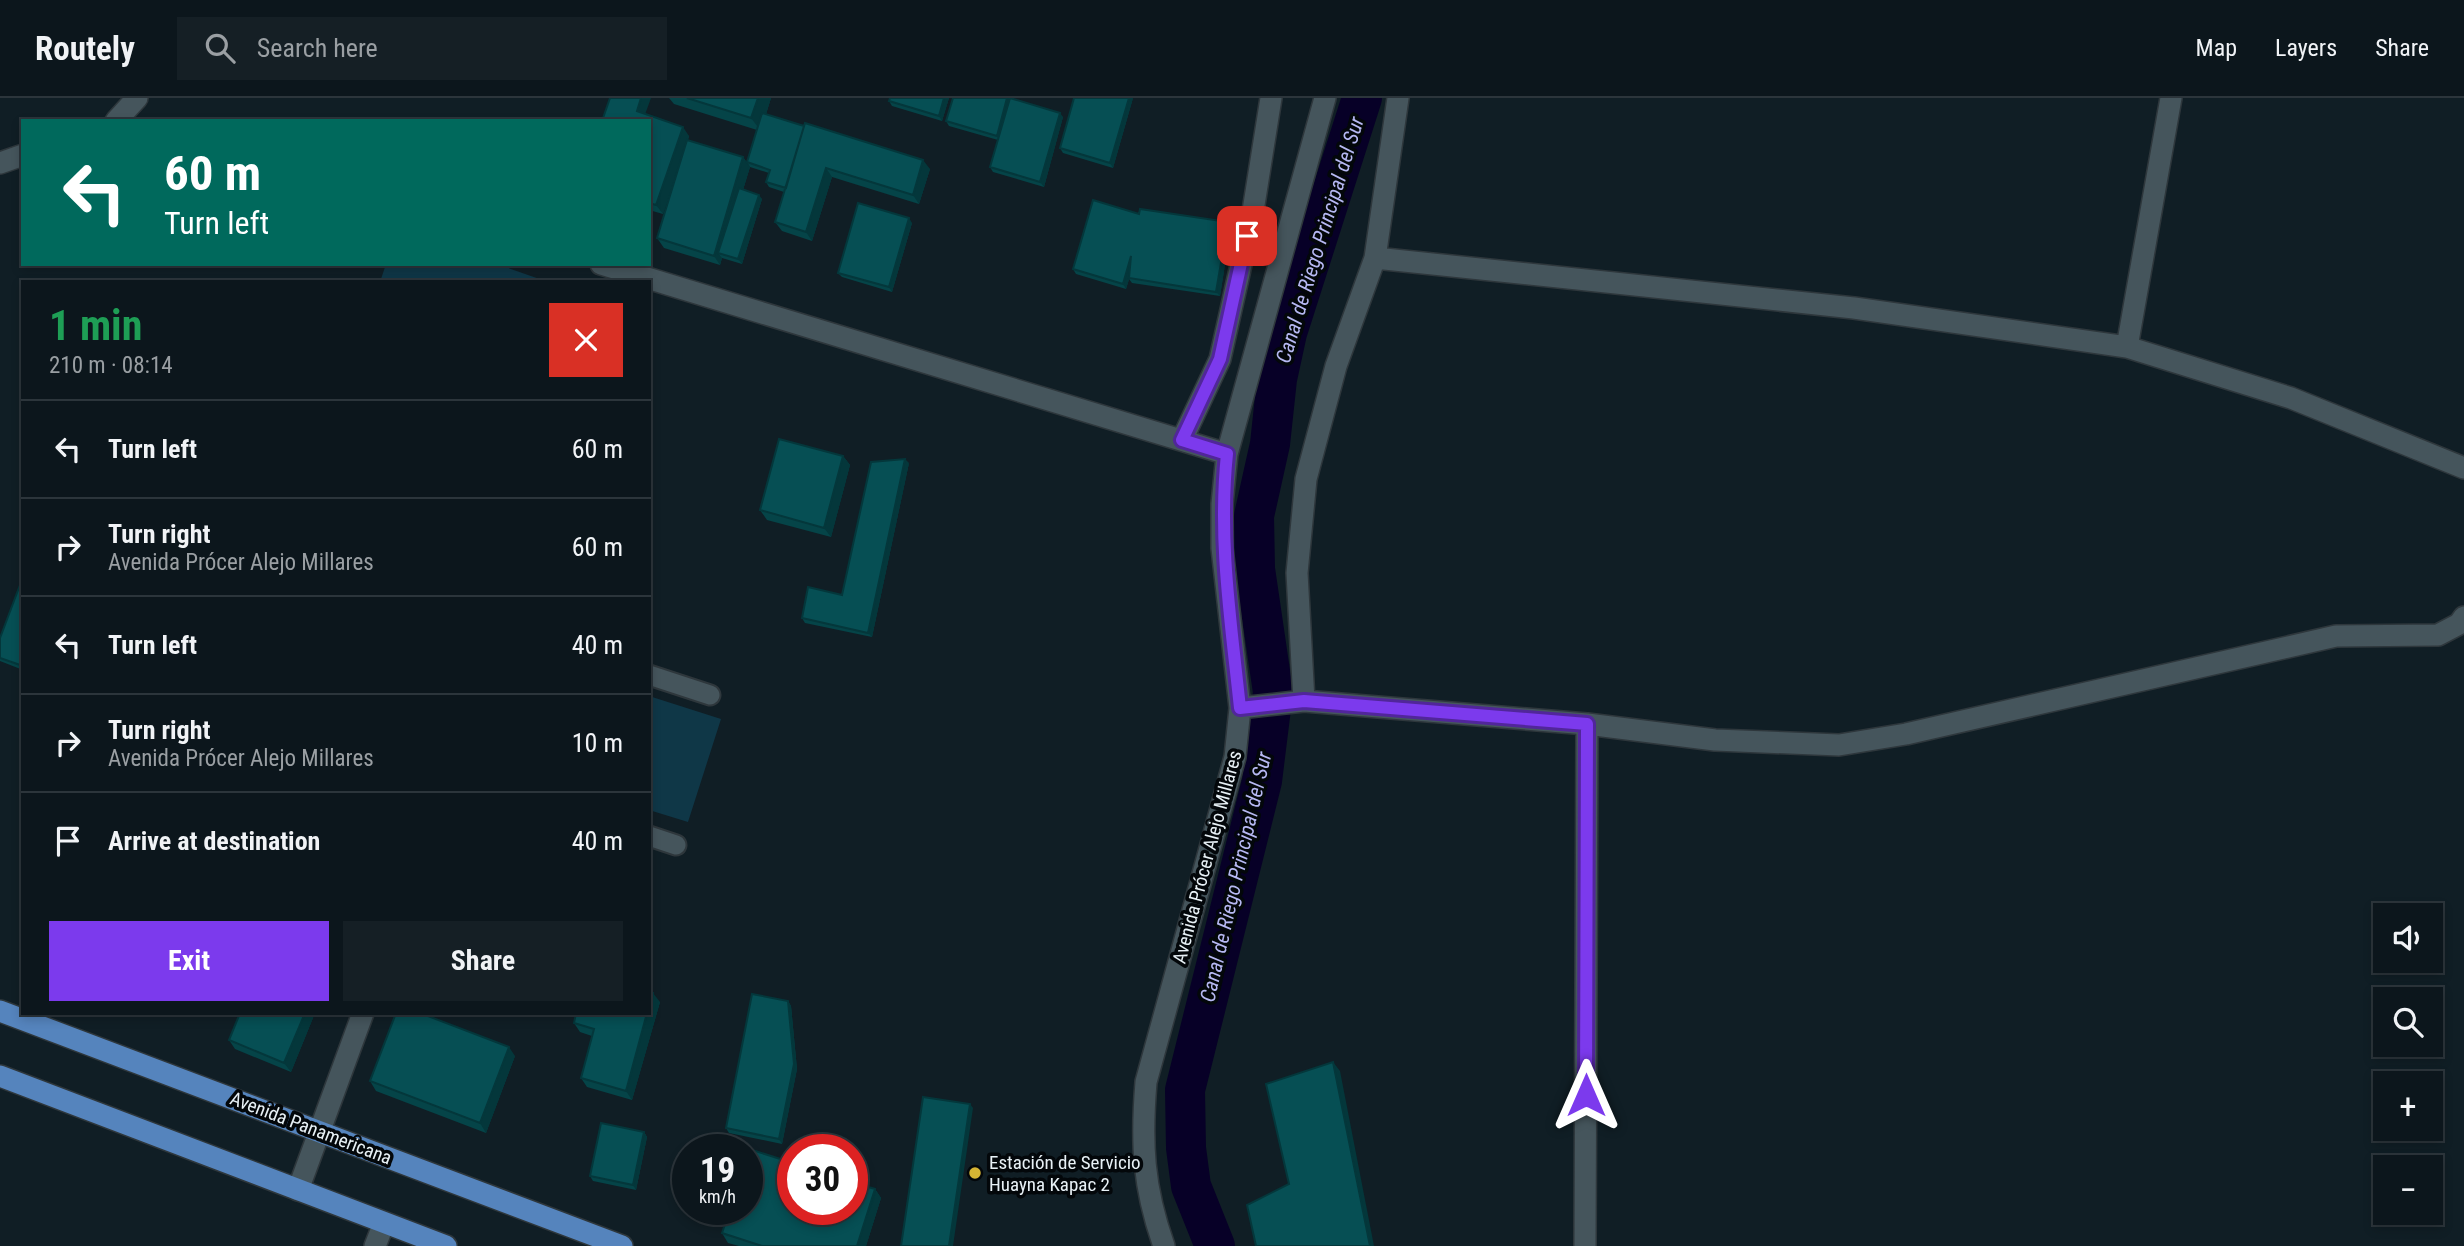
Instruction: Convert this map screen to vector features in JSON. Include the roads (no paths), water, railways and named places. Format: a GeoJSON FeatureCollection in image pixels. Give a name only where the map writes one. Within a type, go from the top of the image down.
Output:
{"type":"FeatureCollection","features":[{"type":"Feature","properties":{"kind":"main road","name":"Avenida Panamericana"},"geometry":{"type":"LineString","coordinates":[[0,1011],[622,1246]]}},
{"type":"Feature","properties":{"kind":"main road"},"geometry":{"type":"LineString","coordinates":[[0,1076],[446,1246]]}},
{"type":"Feature","properties":{"kind":"street"},"geometry":{"type":"LineString","coordinates":[[118,119],[137,98]]}},
{"type":"Feature","properties":{"kind":"street"},"geometry":{"type":"LineString","coordinates":[[1182,440],[1220,359],[1252,211],[1271,98]]}},
{"type":"Feature","properties":{"kind":"street","name":"Avenida Prócer Alejo Millares"},"geometry":{"type":"LineString","coordinates":[[1164,1246],[1145,1172],[1141,1135],[1146,1082],[1235,757],[1244,707],[1222,548],[1222,504],[1227,454],[1325,98]]}},
{"type":"Feature","properties":{"kind":"street"},"geometry":{"type":"LineString","coordinates":[[1300,701],[1297,573],[1306,479],[1336,366],[1375,258],[1398,98]]}},
{"type":"Feature","properties":{"kind":"street"},"geometry":{"type":"LineString","coordinates":[[2127,348],[2171,98]]}},
{"type":"Feature","properties":{"kind":"street"},"geometry":{"type":"LineString","coordinates":[[0,163],[21,156]]}},
{"type":"Feature","properties":{"kind":"street"},"geometry":{"type":"LineString","coordinates":[[1375,258],[1854,308],[2127,348],[2291,398],[2464,468]]}},
{"type":"Feature","properties":{"kind":"street"},"geometry":{"type":"LineString","coordinates":[[611,272],[638,280]]}},
{"type":"Feature","properties":{"kind":"street"},"geometry":{"type":"LineString","coordinates":[[651,284],[1227,454]]}},
{"type":"Feature","properties":{"kind":"street"},"geometry":{"type":"LineString","coordinates":[[1244,707],[1300,701],[1587,724],[1715,740],[1839,745],[1906,734],[2336,636],[2438,635],[2459,624],[2464,617]]}},
{"type":"Feature","properties":{"kind":"street"},"geometry":{"type":"LineString","coordinates":[[1585,1246],[1587,724]]}},
{"type":"Feature","properties":{"kind":"street"},"geometry":{"type":"LineString","coordinates":[[298,1190],[362,1015]]}},
{"type":"Feature","properties":{"kind":"street"},"geometry":{"type":"LineString","coordinates":[[375,1246],[384,1223]]}},
{"type":"Feature","properties":{"kind":"lane"},"geometry":{"type":"LineString","coordinates":[[651,676],[710,695]]}},
{"type":"Feature","properties":{"kind":"lane"},"geometry":{"type":"LineString","coordinates":[[651,837],[676,845]]}},
{"type":"Feature","properties":{"kind":"waterway","name":"Canal de Riego Principal del Sur"},"geometry":{"type":"LineString","coordinates":[[1215,1246],[1191,1186],[1186,1148],[1185,1090],[1262,781],[1273,692],[1255,569],[1254,516],[1270,444],[1277,379],[1287,333],[1362,98]]}},
{"type":"Feature","properties":{"kind":"place","name":"Estación de Servicio Huayna Kapac 2"},"geometry":{"type":"Point","coordinates":[975,1173]}}]}
